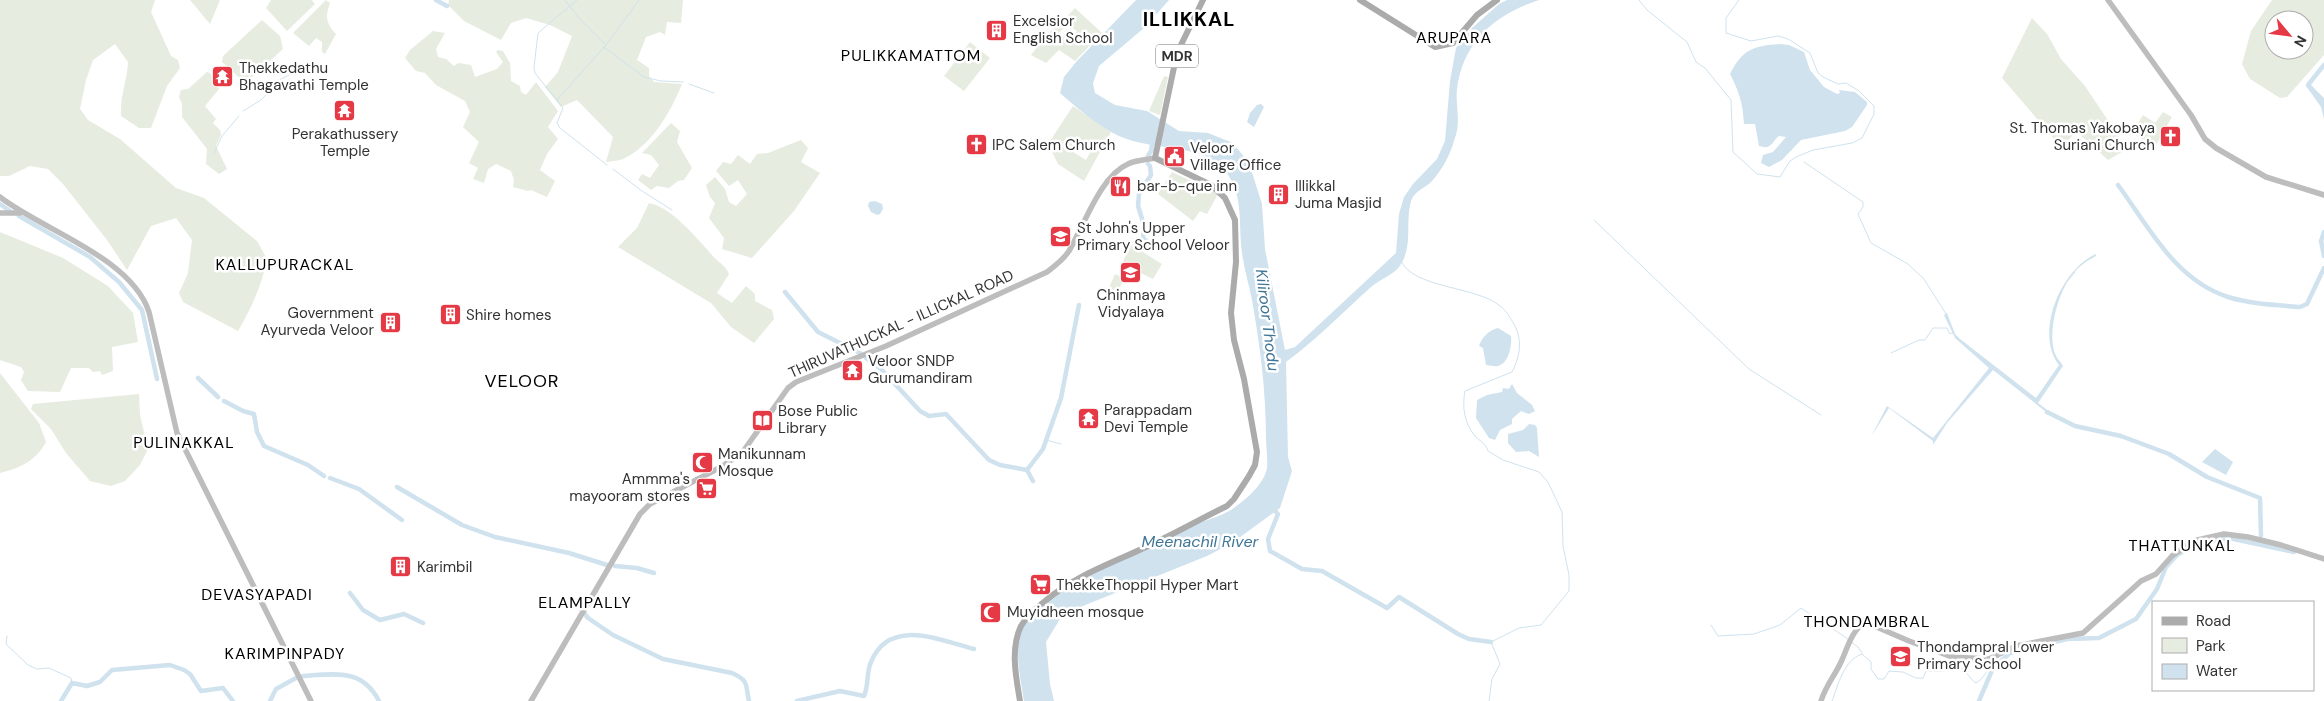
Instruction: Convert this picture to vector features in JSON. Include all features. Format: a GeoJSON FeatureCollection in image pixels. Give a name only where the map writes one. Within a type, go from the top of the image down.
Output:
{"type":"FeatureCollection","features":[{"type":"Feature","properties":{"kind":"main road","name":"MDR"},"geometry":{"type":"LineString","coordinates":[[1155,156],[1177,53],[1203,0]]}},
{"type":"Feature","properties":{"kind":"main road"},"geometry":{"type":"LineString","coordinates":[[1360,0],[1434,48],[1452,43],[1477,16],[1497,0]]}},
{"type":"Feature","properties":{"kind":"main road"},"geometry":{"type":"LineString","coordinates":[[2108,0],[2191,115],[2205,139],[2216,148],[2266,177],[2322,194]]}},
{"type":"Feature","properties":{"kind":"main road"},"geometry":{"type":"LineString","coordinates":[[1020,701],[1015,676],[1015,647],[1019,632],[1029,615],[1051,596],[1081,576],[1151,545],[1227,506],[1234,499],[1255,465],[1257,452],[1244,379],[1234,340],[1231,313],[1236,262],[1235,220],[1225,198],[1211,185],[1155,156]]}},
{"type":"Feature","properties":{"kind":"main road","name":"THIRUVATHUCKAL - ILLICKAL ROAD"},"geometry":{"type":"LineString","coordinates":[[531,701],[583,610],[645,508],[721,467],[742,453],[780,398],[792,384],[869,353],[1047,272],[1059,263],[1069,251],[1099,195],[1120,169],[1129,163],[1155,156]]}},
{"type":"Feature","properties":{"kind":"main road"},"geometry":{"type":"LineString","coordinates":[[0,197],[22,213],[101,257],[139,292],[149,312],[174,424],[311,701]]}},
{"type":"Feature","properties":{"kind":"main road"},"geometry":{"type":"LineString","coordinates":[[0,213],[22,213]]}},
{"type":"Feature","properties":{"kind":"main road"},"geometry":{"type":"LineString","coordinates":[[1821,701],[1826,686],[1840,664],[1852,638],[1865,622],[1952,657],[1988,659],[2016,646],[2083,633],[2141,581],[2156,574],[2172,556],[2193,542],[2224,534],[2248,537],[2324,558]]}},
{"type":"Feature","properties":{"kind":"green space"},"geometry":{"type":"Polygon","coordinates":[[[0,0],[155,0],[151,12],[171,56],[178,60],[180,68],[167,86],[151,128],[139,128],[121,116],[128,62],[115,44],[93,60],[86,80],[80,109],[88,120],[120,139],[176,188],[204,198],[257,241],[267,259],[256,296],[238,331],[183,302],[179,293],[188,273],[192,240],[176,218],[151,226],[127,270],[107,240],[63,184],[48,169],[30,166],[9,176],[0,176],[0,0]]]}},
{"type":"Feature","properties":{"kind":"green space"},"geometry":{"type":"Polygon","coordinates":[[[190,0],[220,0],[210,24],[190,0]]]}},
{"type":"Feature","properties":{"kind":"green space"},"geometry":{"type":"Polygon","coordinates":[[[271,0],[312,0],[315,4],[287,31],[266,8],[271,0]]]}},
{"type":"Feature","properties":{"kind":"green space"},"geometry":{"type":"Polygon","coordinates":[[[326,0],[330,3],[327,20],[336,34],[325,54],[322,52],[322,42],[316,38],[309,46],[293,33],[326,0]]]}},
{"type":"Feature","properties":{"kind":"green space"},"geometry":{"type":"Polygon","coordinates":[[[449,0],[683,0],[681,23],[667,22],[665,35],[660,32],[646,37],[637,60],[649,68],[649,76],[654,82],[682,84],[667,116],[652,136],[635,152],[623,159],[606,162],[613,137],[577,100],[561,107],[545,87],[558,72],[572,36],[550,25],[526,18],[511,23],[501,40],[464,21],[448,5],[449,0]]]}},
{"type":"Feature","properties":{"kind":"green space"},"geometry":{"type":"Polygon","coordinates":[[[2272,0],[2324,0],[2324,55],[2287,97],[2280,98],[2250,79],[2242,64],[2251,31],[2264,12],[2264,60],[2314,60],[2314,10],[2265,10],[2272,0]]]}},
{"type":"Feature","properties":{"kind":"green space"},"geometry":{"type":"Polygon","coordinates":[[[1075,8],[1102,33],[1075,61],[1059,50],[1046,63],[1031,55],[1047,34],[1075,8]],[[1067,24],[1059,33],[1069,41],[1077,31],[1067,24]]]}},
{"type":"Feature","properties":{"kind":"green space"},"geometry":{"type":"Polygon","coordinates":[[[2032,18],[2047,34],[2061,59],[2085,86],[2127,149],[2108,160],[2076,131],[2062,148],[2002,78],[2032,18]]]}},
{"type":"Feature","properties":{"kind":"green space"},"geometry":{"type":"Polygon","coordinates":[[[262,20],[280,36],[283,49],[245,83],[222,62],[223,56],[262,20]]]}},
{"type":"Feature","properties":{"kind":"green space"},"geometry":{"type":"Polygon","coordinates":[[[433,31],[445,33],[436,49],[438,57],[446,59],[454,66],[459,63],[471,65],[475,77],[497,69],[503,62],[496,52],[498,50],[503,51],[510,63],[511,81],[520,86],[521,92],[526,95],[536,82],[558,111],[548,127],[558,139],[547,154],[540,170],[555,181],[547,197],[531,190],[513,187],[514,180],[511,171],[496,164],[488,169],[484,183],[473,179],[478,168],[469,163],[479,142],[463,127],[470,112],[465,101],[436,85],[425,73],[416,71],[405,58],[410,50],[433,31]]]}},
{"type":"Feature","properties":{"kind":"green space"},"geometry":{"type":"Polygon","coordinates":[[[970,42],[990,58],[964,91],[944,76],[970,42]]]}},
{"type":"Feature","properties":{"kind":"green space"},"geometry":{"type":"Polygon","coordinates":[[[207,72],[210,73],[219,89],[205,106],[216,119],[213,123],[220,130],[221,135],[216,146],[227,169],[219,174],[206,164],[207,149],[182,117],[182,104],[179,97],[181,90],[188,89],[207,72]]]}},
{"type":"Feature","properties":{"kind":"green space"},"geometry":{"type":"Polygon","coordinates":[[[1164,76],[1168,77],[1160,115],[1149,111],[1164,76]]]}},
{"type":"Feature","properties":{"kind":"green space"},"geometry":{"type":"Polygon","coordinates":[[[1073,106],[1111,132],[1084,181],[1058,164],[1048,144],[1073,106]],[[1080,141],[1073,152],[1086,160],[1092,149],[1080,141]]]}},
{"type":"Feature","properties":{"kind":"green space"},"geometry":{"type":"Polygon","coordinates":[[[2163,112],[2172,117],[2155,147],[2132,133],[2143,115],[2155,123],[2163,112]]]}},
{"type":"Feature","properties":{"kind":"green space"},"geometry":{"type":"Polygon","coordinates":[[[671,123],[680,131],[677,142],[692,168],[684,180],[678,181],[669,188],[657,186],[651,190],[638,180],[642,174],[650,178],[659,165],[651,155],[642,153],[671,123]]]}},
{"type":"Feature","properties":{"kind":"green space"},"geometry":{"type":"Polygon","coordinates":[[[801,140],[808,148],[801,162],[820,173],[794,211],[752,258],[722,249],[724,238],[709,218],[715,203],[710,197],[706,185],[715,177],[725,189],[729,202],[736,206],[747,194],[738,180],[729,186],[716,171],[723,162],[731,164],[738,155],[750,164],[757,154],[768,153],[801,140]]]}},
{"type":"Feature","properties":{"kind":"green space"},"geometry":{"type":"Polygon","coordinates":[[[1172,172],[1218,194],[1207,214],[1200,211],[1193,221],[1158,194],[1172,172]]]}},
{"type":"Feature","properties":{"kind":"green space"},"geometry":{"type":"Polygon","coordinates":[[[649,203],[657,205],[674,216],[725,268],[729,274],[717,293],[732,303],[746,286],[755,294],[755,301],[772,310],[774,319],[754,343],[731,327],[711,303],[618,247],[637,228],[649,203]]]}},
{"type":"Feature","properties":{"kind":"green space"},"geometry":{"type":"Polygon","coordinates":[[[0,232],[63,258],[108,286],[133,313],[138,342],[112,347],[113,371],[102,375],[100,371],[93,372],[89,368],[71,368],[60,392],[28,391],[21,380],[24,372],[21,367],[0,360],[0,232]]]}},
{"type":"Feature","properties":{"kind":"green space"},"geometry":{"type":"Polygon","coordinates":[[[1130,244],[1162,264],[1153,279],[1122,264],[1130,244]]]}},
{"type":"Feature","properties":{"kind":"green space"},"geometry":{"type":"Polygon","coordinates":[[[1115,274],[1124,278],[1117,294],[1108,290],[1115,274]]]}},
{"type":"Feature","properties":{"kind":"green space"},"geometry":{"type":"Polygon","coordinates":[[[0,373],[39,423],[46,442],[42,449],[27,463],[0,473],[0,373]]]}},
{"type":"Feature","properties":{"kind":"green space"},"geometry":{"type":"Polygon","coordinates":[[[139,394],[140,415],[148,449],[140,465],[125,481],[111,486],[90,481],[66,453],[51,429],[31,409],[33,404],[139,394]]]}},
{"type":"Feature","properties":{"kind":"water","name":"Meenachil River"},"geometry":{"type":"Polygon","coordinates":[[[1136,0],[1169,0],[1144,28],[1099,66],[1093,83],[1095,93],[1115,105],[1147,111],[1179,131],[1208,133],[1233,143],[1249,163],[1262,204],[1265,249],[1285,350],[1295,347],[1396,253],[1399,214],[1404,197],[1413,184],[1437,159],[1445,141],[1450,81],[1456,48],[1471,29],[1499,4],[1507,0],[1539,0],[1509,13],[1496,22],[1474,43],[1466,57],[1460,72],[1457,89],[1458,127],[1456,134],[1445,162],[1436,177],[1415,194],[1411,201],[1407,249],[1399,268],[1371,287],[1319,335],[1286,362],[1288,457],[1292,471],[1280,508],[1232,543],[1207,556],[1063,614],[1046,642],[1050,684],[1054,701],[1024,701],[1018,662],[1018,641],[1023,624],[1035,610],[1078,581],[1104,567],[1157,541],[1231,510],[1258,486],[1267,468],[1264,386],[1260,351],[1242,253],[1239,208],[1234,187],[1229,177],[1222,167],[1203,155],[1138,142],[1119,136],[1092,119],[1060,93],[1064,77],[1076,62],[1136,0]]]}},
{"type":"Feature","properties":{"kind":"water"},"geometry":{"type":"Polygon","coordinates":[[[1780,44],[1789,45],[1804,52],[1810,70],[1824,87],[1837,94],[1840,93],[1839,90],[1855,92],[1867,102],[1867,105],[1852,127],[1845,131],[1801,140],[1782,160],[1769,167],[1761,163],[1763,155],[1773,152],[1786,137],[1779,136],[1766,147],[1759,146],[1755,124],[1744,124],[1740,98],[1730,74],[1744,54],[1750,50],[1780,44]]]}},
{"type":"Feature","properties":{"kind":"water"},"geometry":{"type":"Polygon","coordinates":[[[2311,85],[2324,98],[2324,119],[2321,107],[2307,87],[2311,85]]]}},
{"type":"Feature","properties":{"kind":"water"},"geometry":{"type":"Polygon","coordinates":[[[1261,104],[1264,107],[1254,127],[1247,122],[1250,113],[1257,105],[1261,104]]]}},
{"type":"Feature","properties":{"kind":"water"},"geometry":{"type":"Polygon","coordinates":[[[875,201],[882,204],[883,209],[877,215],[871,212],[868,206],[869,202],[875,201]]]}},
{"type":"Feature","properties":{"kind":"water"},"geometry":{"type":"Polygon","coordinates":[[[2096,254],[2096,256],[2083,264],[2072,275],[2058,303],[2052,337],[2056,356],[2063,366],[2038,403],[2051,413],[2050,415],[1993,370],[1947,423],[1933,445],[1933,441],[1889,408],[1871,437],[1887,406],[1933,438],[1989,368],[1955,338],[1944,315],[1947,313],[1955,334],[1960,339],[2036,398],[2059,365],[2052,352],[2049,336],[2050,320],[2055,303],[2062,287],[2072,273],[2083,262],[2096,254]]]}},
{"type":"Feature","properties":{"kind":"water"},"geometry":{"type":"Polygon","coordinates":[[[1498,328],[1511,336],[1509,354],[1502,364],[1497,366],[1486,365],[1483,348],[1479,346],[1486,334],[1498,328]]]}},
{"type":"Feature","properties":{"kind":"water"},"geometry":{"type":"Polygon","coordinates":[[[1512,384],[1517,393],[1532,405],[1535,411],[1529,414],[1521,411],[1512,419],[1512,424],[1500,430],[1495,440],[1489,438],[1476,418],[1477,400],[1487,395],[1502,392],[1503,388],[1509,389],[1512,384]]]}},
{"type":"Feature","properties":{"kind":"water"},"geometry":{"type":"Polygon","coordinates":[[[1529,424],[1535,425],[1537,428],[1539,457],[1529,451],[1516,452],[1508,443],[1508,434],[1523,430],[1529,424]]]}},
{"type":"Feature","properties":{"kind":"water"},"geometry":{"type":"Polygon","coordinates":[[[2215,449],[2233,462],[2226,475],[2202,462],[2215,449]]]}},
{"type":"Feature","properties":{"kind":"waterway"},"geometry":{"type":"LineString","coordinates":[[436,0],[447,6]]}},
{"type":"Feature","properties":{"kind":"waterway"},"geometry":{"type":"LineString","coordinates":[[565,0],[578,17],[605,44]]}},
{"type":"Feature","properties":{"kind":"waterway"},"geometry":{"type":"LineString","coordinates":[[577,0],[538,33],[535,73],[563,108],[557,123],[560,128],[607,165]]}},
{"type":"Feature","properties":{"kind":"waterway"},"geometry":{"type":"LineString","coordinates":[[557,100],[606,45],[639,0]]}},
{"type":"Feature","properties":{"kind":"waterway"},"geometry":{"type":"LineString","coordinates":[[1639,0],[1647,10],[1687,42],[1696,62],[1705,68],[1731,100],[1733,152],[1757,174],[1780,177],[1790,161],[1796,157],[1813,150],[1852,143],[1862,138],[1874,114],[1874,106],[1859,91],[1846,83],[1838,84],[1818,73],[1810,53],[1788,39],[1778,36],[1751,41],[1726,33],[1726,18],[1739,0]]}},
{"type":"Feature","properties":{"kind":"waterway"},"geometry":{"type":"LineString","coordinates":[[604,47],[644,77],[661,81],[683,82]]}},
{"type":"Feature","properties":{"kind":"waterway"},"geometry":{"type":"LineString","coordinates":[[2312,90],[2308,85],[2324,65]]}},
{"type":"Feature","properties":{"kind":"waterway"},"geometry":{"type":"LineString","coordinates":[[243,111],[261,100],[281,79],[291,74],[295,69]]}},
{"type":"Feature","properties":{"kind":"waterway"},"geometry":{"type":"LineString","coordinates":[[689,84],[714,93]]}},
{"type":"Feature","properties":{"kind":"waterway"},"geometry":{"type":"LineString","coordinates":[[214,153],[222,136],[239,116]]}},
{"type":"Feature","properties":{"kind":"waterway"},"geometry":{"type":"LineString","coordinates":[[1148,156],[1153,139]]}},
{"type":"Feature","properties":{"kind":"waterway"},"geometry":{"type":"LineString","coordinates":[[1804,162],[1863,202],[1863,207],[1858,214],[1871,243],[1908,264],[1924,279],[1946,314]]}},
{"type":"Feature","properties":{"kind":"waterway"},"geometry":{"type":"LineString","coordinates":[[1148,164],[1151,175],[1139,194],[1138,206],[1144,225],[1143,238],[1157,250]]}},
{"type":"Feature","properties":{"kind":"waterway"},"geometry":{"type":"LineString","coordinates":[[613,169],[642,191],[672,210]]}},
{"type":"Feature","properties":{"kind":"waterway"},"geometry":{"type":"LineString","coordinates":[[2118,185],[2152,234],[2178,265],[2209,289],[2228,297],[2255,303],[2300,307],[2307,304],[2324,268]]}},
{"type":"Feature","properties":{"kind":"waterway"},"geometry":{"type":"LineString","coordinates":[[0,204],[10,211]]}},
{"type":"Feature","properties":{"kind":"waterway"},"geometry":{"type":"LineString","coordinates":[[19,216],[90,257],[119,282],[142,310],[157,379]]}},
{"type":"Feature","properties":{"kind":"waterway"},"geometry":{"type":"LineString","coordinates":[[1594,220],[1749,369],[1821,415]]}},
{"type":"Feature","properties":{"kind":"waterway"},"geometry":{"type":"LineString","coordinates":[[2324,232],[2321,241],[2324,256]]}},
{"type":"Feature","properties":{"kind":"waterway"},"geometry":{"type":"LineString","coordinates":[[1401,261],[1408,270],[1419,277],[1490,299],[1510,317],[1519,336],[1519,354],[1515,366],[1512,372],[1465,391],[1464,408],[1466,420],[1471,431],[1488,451],[1503,460],[1539,472],[1548,482],[1562,512],[1563,546],[1569,575],[1569,591],[1541,625],[1519,628],[1491,642],[1500,664],[1492,679],[1489,701]]}},
{"type":"Feature","properties":{"kind":"waterway"},"geometry":{"type":"LineString","coordinates":[[2065,284],[2075,272]]}},
{"type":"Feature","properties":{"kind":"waterway"},"geometry":{"type":"LineString","coordinates":[[785,292],[818,332],[860,353]]}},
{"type":"Feature","properties":{"kind":"waterway"},"geometry":{"type":"LineString","coordinates":[[1027,470],[1043,449],[1061,398],[1079,305]]}},
{"type":"Feature","properties":{"kind":"waterway"},"geometry":{"type":"LineString","coordinates":[[1891,353],[1919,340],[1925,340],[1933,328],[1947,328],[1950,334],[1953,333]]}},
{"type":"Feature","properties":{"kind":"waterway"},"geometry":{"type":"LineString","coordinates":[[866,358],[882,370],[920,411],[929,416],[946,414],[989,460],[1000,465],[1027,470],[1033,481]]}},
{"type":"Feature","properties":{"kind":"waterway"},"geometry":{"type":"LineString","coordinates":[[198,378],[218,397]]}},
{"type":"Feature","properties":{"kind":"waterway"},"geometry":{"type":"LineString","coordinates":[[224,401],[243,411],[254,414],[257,432],[264,446],[308,465],[324,476]]}},
{"type":"Feature","properties":{"kind":"waterway"},"geometry":{"type":"LineString","coordinates":[[2047,412],[2075,426],[2121,436],[2169,454],[2207,477],[2260,498],[2261,536]]}},
{"type":"Feature","properties":{"kind":"waterway"},"geometry":{"type":"LineString","coordinates":[[1046,440],[1061,444]]}},
{"type":"Feature","properties":{"kind":"waterway"},"geometry":{"type":"LineString","coordinates":[[330,478],[359,489],[402,520]]}},
{"type":"Feature","properties":{"kind":"waterway"},"geometry":{"type":"LineString","coordinates":[[397,487],[462,525],[495,537],[569,553],[607,565]]}},
{"type":"Feature","properties":{"kind":"waterway"},"geometry":{"type":"LineString","coordinates":[[1271,507],[1278,514],[1268,539],[1270,551],[1302,569],[1322,571],[1387,608],[1399,597],[1458,634],[1469,639],[1491,642]]}},
{"type":"Feature","properties":{"kind":"waterway"},"geometry":{"type":"LineString","coordinates":[[1979,701],[1993,668],[2010,653],[2067,639],[2099,638],[2136,619],[2157,589],[2166,567],[2177,555],[2188,548],[2202,543],[2229,538],[2294,552]]}},
{"type":"Feature","properties":{"kind":"waterway"},"geometry":{"type":"LineString","coordinates":[[615,566],[637,568],[654,573]]}},
{"type":"Feature","properties":{"kind":"waterway"},"geometry":{"type":"LineString","coordinates":[[350,593],[363,610],[380,620],[404,614],[423,623]]}},
{"type":"Feature","properties":{"kind":"waterway"},"geometry":{"type":"LineString","coordinates":[[574,600],[588,618],[613,635],[663,659],[732,673],[742,678],[746,684],[749,701]]}},
{"type":"Feature","properties":{"kind":"waterway"},"geometry":{"type":"LineString","coordinates":[[1711,625],[1718,636],[1754,634],[1780,625],[1801,608],[1848,639]]}},
{"type":"Feature","properties":{"kind":"waterway"},"geometry":{"type":"LineString","coordinates":[[7,636],[6,644],[28,665],[37,669],[49,668],[71,678],[72,683]]}},
{"type":"Feature","properties":{"kind":"waterway"},"geometry":{"type":"LineString","coordinates":[[797,701],[840,691],[864,696],[869,666],[879,648],[890,640],[903,636],[931,637],[974,649]]}},
{"type":"Feature","properties":{"kind":"waterway"},"geometry":{"type":"LineString","coordinates":[[1851,642],[1862,653]]}},
{"type":"Feature","properties":{"kind":"waterway"},"geometry":{"type":"LineString","coordinates":[[1832,701],[1846,667],[1862,654],[1871,662],[1871,669],[1878,679],[1884,679],[1889,671],[1903,672],[1916,678],[1923,678],[1926,671],[1944,671],[1955,666],[1963,669],[1975,683],[1983,677],[1993,662],[2003,654],[2010,653]]}},
{"type":"Feature","properties":{"kind":"waterway"},"geometry":{"type":"LineString","coordinates":[[61,701],[72,683],[87,686],[100,682],[112,670],[170,665],[190,674],[201,691],[223,688],[233,701]]}},
{"type":"Feature","properties":{"kind":"waterway"},"geometry":{"type":"LineString","coordinates":[[303,676],[347,675],[364,683],[372,690],[379,701]]}},
{"type":"Feature","properties":{"kind":"waterway"},"geometry":{"type":"LineString","coordinates":[[270,701],[276,689],[296,678]]}},
{"type":"Feature","properties":{"kind":"place","name":"Excelsior English School"},"geometry":{"type":"Point","coordinates":[997,30]}},
{"type":"Feature","properties":{"kind":"place","name":"Thekkedathu Bhagavathi Temple"},"geometry":{"type":"Point","coordinates":[223,77]}},
{"type":"Feature","properties":{"kind":"place","name":"Perakathussery Temple"},"geometry":{"type":"Point","coordinates":[345,111]}},
{"type":"Feature","properties":{"kind":"place","name":"St. Thomas Yakobaya Suriani Church"},"geometry":{"type":"Point","coordinates":[2171,137]}},
{"type":"Feature","properties":{"kind":"place","name":"IPC Salem Church"},"geometry":{"type":"Point","coordinates":[976,145]}},
{"type":"Feature","properties":{"kind":"place","name":"Veloor Village Office"},"geometry":{"type":"Point","coordinates":[1174,157]}},
{"type":"Feature","properties":{"kind":"place","name":"bar-b-que inn"},"geometry":{"type":"Point","coordinates":[1121,186]}},
{"type":"Feature","properties":{"kind":"place","name":"Illikkal Juma Masjid"},"geometry":{"type":"Point","coordinates":[1279,195]}},
{"type":"Feature","properties":{"kind":"place","name":"St John's Upper Primary School Veloor"},"geometry":{"type":"Point","coordinates":[1061,237]}},
{"type":"Feature","properties":{"kind":"place","name":"Chinmaya Vidyalaya"},"geometry":{"type":"Point","coordinates":[1131,272]}},
{"type":"Feature","properties":{"kind":"place","name":"Shire homes"},"geometry":{"type":"Point","coordinates":[450,315]}},
{"type":"Feature","properties":{"kind":"place","name":"Government Ayurveda Veloor"},"geometry":{"type":"Point","coordinates":[390,322]}},
{"type":"Feature","properties":{"kind":"place","name":"Veloor SNDP Gurumandiram"},"geometry":{"type":"Point","coordinates":[852,370]}},
{"type":"Feature","properties":{"kind":"place","name":"Parappadam Devi Temple"},"geometry":{"type":"Point","coordinates":[1088,419]}},
{"type":"Feature","properties":{"kind":"place","name":"Bose Public Library"},"geometry":{"type":"Point","coordinates":[762,420]}},
{"type":"Feature","properties":{"kind":"place","name":"Manikunnam Mosque"},"geometry":{"type":"Point","coordinates":[702,463]}},
{"type":"Feature","properties":{"kind":"place","name":"Ammma's mayooram stores"},"geometry":{"type":"Point","coordinates":[706,488]}},
{"type":"Feature","properties":{"kind":"place","name":"Karimbil"},"geometry":{"type":"Point","coordinates":[401,567]}},
{"type":"Feature","properties":{"kind":"place","name":"ThekkeThoppil Hyper Mart"},"geometry":{"type":"Point","coordinates":[1040,585]}},
{"type":"Feature","properties":{"kind":"place","name":"Muyidheen mosque"},"geometry":{"type":"Point","coordinates":[991,612]}},
{"type":"Feature","properties":{"kind":"place","name":"Thondampral Lower Primary School"},"geometry":{"type":"Point","coordinates":[1901,656]}},
{"type":"Feature","properties":{"kind":"district","name":"ILLIKKAL"},"geometry":{"type":"Point","coordinates":[1189,19]}},
{"type":"Feature","properties":{"kind":"district","name":"ARUPARA"},"geometry":{"type":"Point","coordinates":[1454,37]}},
{"type":"Feature","properties":{"kind":"district","name":"PULIKKAMATTOM"},"geometry":{"type":"Point","coordinates":[911,55]}},
{"type":"Feature","properties":{"kind":"district","name":"KALLUPURACKAL"},"geometry":{"type":"Point","coordinates":[285,264]}},
{"type":"Feature","properties":{"kind":"district","name":"VELOOR"},"geometry":{"type":"Point","coordinates":[522,381]}},
{"type":"Feature","properties":{"kind":"district","name":"PULINAKKAL"},"geometry":{"type":"Point","coordinates":[184,442]}},
{"type":"Feature","properties":{"kind":"district","name":"THATTUNKAL"},"geometry":{"type":"Point","coordinates":[2182,545]}},
{"type":"Feature","properties":{"kind":"district","name":"DEVASYAPADI"},"geometry":{"type":"Point","coordinates":[257,594]}},
{"type":"Feature","properties":{"kind":"district","name":"ELAMPALLY"},"geometry":{"type":"Point","coordinates":[585,602]}},
{"type":"Feature","properties":{"kind":"district","name":"THONDAMBRAL"},"geometry":{"type":"Point","coordinates":[1867,621]}},
{"type":"Feature","properties":{"kind":"district","name":"KARIMPINPADY"},"geometry":{"type":"Point","coordinates":[285,653]}},
{"type":"Feature","properties":{"kind":"water label","name":"Kiliroor Thodu"},"geometry":{"type":"Point","coordinates":[1268,320]}}]}
